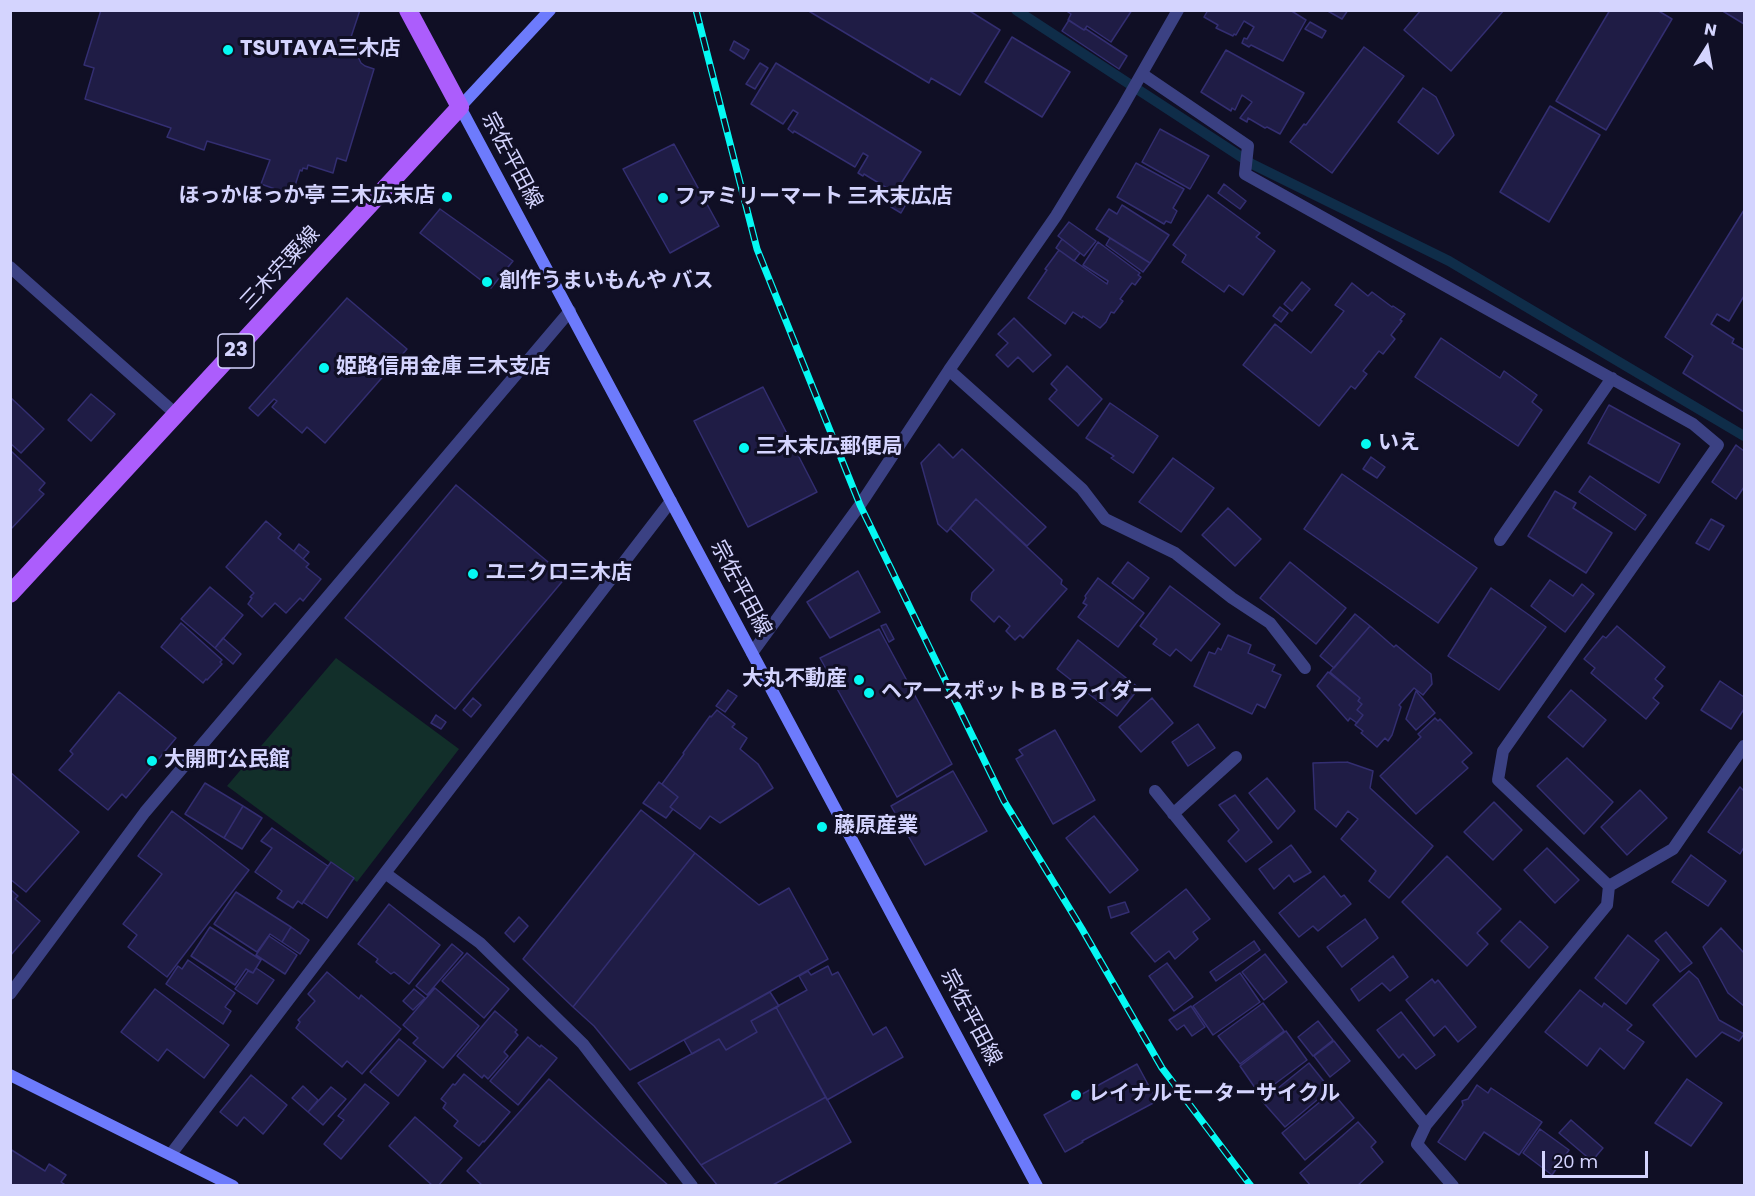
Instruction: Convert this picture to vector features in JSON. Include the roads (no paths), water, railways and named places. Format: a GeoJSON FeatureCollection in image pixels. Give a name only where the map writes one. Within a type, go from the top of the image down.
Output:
{"type":"FeatureCollection","features":[{"type":"Feature","properties":{"kind":"main road"},"geometry":{"type":"LineString","coordinates":[[408,10],[460,107],[550,10]]}},
{"type":"Feature","properties":{"kind":"main road","name":"宗佐平田線"},"geometry":{"type":"LineString","coordinates":[[460,107],[1038,1185]]}},
{"type":"Feature","properties":{"kind":"main road","name":"三木宍粟線"},"geometry":{"type":"LineString","coordinates":[[10,594],[460,107]]}},
{"type":"Feature","properties":{"kind":"main road"},"geometry":{"type":"LineString","coordinates":[[10,1076],[233,1185]]}},
{"type":"Feature","properties":{"kind":"street"},"geometry":{"type":"LineString","coordinates":[[752,653],[860,505],[949,370],[1056,216],[1178,10]]}},
{"type":"Feature","properties":{"kind":"street"},"geometry":{"type":"LineString","coordinates":[[1142,74],[1248,146],[1245,174],[1693,424],[1718,445],[1503,751],[1498,780],[1609,886]]}},
{"type":"Feature","properties":{"kind":"street"},"geometry":{"type":"LineString","coordinates":[[10,267],[177,415]]}},
{"type":"Feature","properties":{"kind":"street"},"geometry":{"type":"LineString","coordinates":[[10,994],[145,812],[570,311]]}},
{"type":"Feature","properties":{"kind":"street"},"geometry":{"type":"LineString","coordinates":[[949,370],[1082,489],[1105,519],[1175,554],[1232,598],[1270,623],[1305,668]]}},
{"type":"Feature","properties":{"kind":"street"},"geometry":{"type":"LineString","coordinates":[[1500,540],[1612,378]]}},
{"type":"Feature","properties":{"kind":"street"},"geometry":{"type":"LineString","coordinates":[[171,1154],[671,501]]}},
{"type":"Feature","properties":{"kind":"street"},"geometry":{"type":"LineString","coordinates":[[1609,886],[1673,849],[1744,747]]}},
{"type":"Feature","properties":{"kind":"street"},"geometry":{"type":"LineString","coordinates":[[1173,814],[1236,757]]}},
{"type":"Feature","properties":{"kind":"street"},"geometry":{"type":"LineString","coordinates":[[1155,791],[1426,1125]]}},
{"type":"Feature","properties":{"kind":"street"},"geometry":{"type":"LineString","coordinates":[[385,873],[480,943],[583,1044],[692,1185]]}},
{"type":"Feature","properties":{"kind":"street"},"geometry":{"type":"LineString","coordinates":[[1454,1185],[1417,1144],[1426,1125],[1607,905],[1609,886]]}},
{"type":"Feature","properties":{"kind":"waterway"},"geometry":{"type":"LineString","coordinates":[[1016,10],[1252,164],[1449,261],[1744,436]]}},
{"type":"Feature","properties":{"kind":"railway"},"geometry":{"type":"LineString","coordinates":[[696,10],[757,249],[860,505],[1004,801],[1082,929],[1162,1068],[1251,1186]]}},
{"type":"Feature","properties":{"kind":"place","name":"TSUTAYA三木店"},"geometry":{"type":"Point","coordinates":[228,50]}},
{"type":"Feature","properties":{"kind":"place","name":"ほっかほっか亭 三木広末店"},"geometry":{"type":"Point","coordinates":[447,197]}},
{"type":"Feature","properties":{"kind":"place","name":"ファミリーマート 三木末広店"},"geometry":{"type":"Point","coordinates":[663,198]}},
{"type":"Feature","properties":{"kind":"place","name":"創作うまいもんや バス"},"geometry":{"type":"Point","coordinates":[487,282]}},
{"type":"Feature","properties":{"kind":"place","name":"姫路信用金庫 三木支店"},"geometry":{"type":"Point","coordinates":[324,368]}},
{"type":"Feature","properties":{"kind":"place","name":"いえ"},"geometry":{"type":"Point","coordinates":[1366,444]}},
{"type":"Feature","properties":{"kind":"place","name":"三木末広郵便局"},"geometry":{"type":"Point","coordinates":[744,448]}},
{"type":"Feature","properties":{"kind":"place","name":"ユニクロ三木店"},"geometry":{"type":"Point","coordinates":[473,574]}},
{"type":"Feature","properties":{"kind":"place","name":"大丸不動産"},"geometry":{"type":"Point","coordinates":[859,680]}},
{"type":"Feature","properties":{"kind":"place","name":"ヘアースポットＢＢライダー"},"geometry":{"type":"Point","coordinates":[869,693]}},
{"type":"Feature","properties":{"kind":"place","name":"大開町公民館"},"geometry":{"type":"Point","coordinates":[152,761]}},
{"type":"Feature","properties":{"kind":"place","name":"藤原産業"},"geometry":{"type":"Point","coordinates":[822,827]}},
{"type":"Feature","properties":{"kind":"place","name":"レイナルモーターサイクル"},"geometry":{"type":"Point","coordinates":[1076,1095]}}]}
